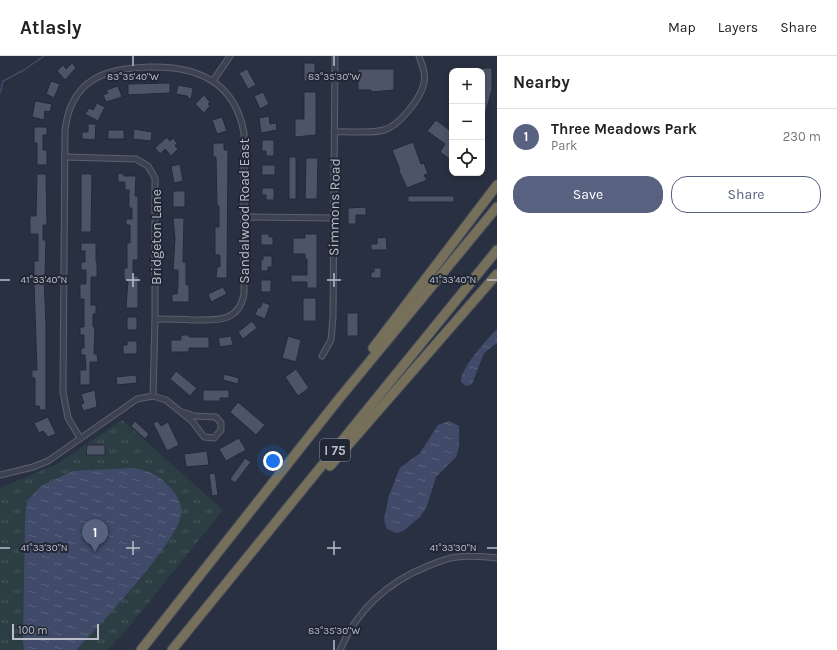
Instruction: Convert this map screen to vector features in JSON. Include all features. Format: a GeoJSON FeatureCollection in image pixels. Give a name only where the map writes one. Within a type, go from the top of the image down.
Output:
{"type":"FeatureCollection","features":[{"type":"Feature","properties":{"kind":"highway"},"geometry":{"type":"LineString","coordinates":[[338,400],[346,384],[497,186]]}},
{"type":"Feature","properties":{"kind":"highway","name":"I 75"},"geometry":{"type":"LineString","coordinates":[[140,650],[338,400],[497,207]]}},
{"type":"Feature","properties":{"kind":"highway","name":"I 75"},"geometry":{"type":"LineString","coordinates":[[172,650],[497,250]]}},
{"type":"Feature","properties":{"kind":"highway"},"geometry":{"type":"LineString","coordinates":[[300,494],[336,459],[497,274]]}},
{"type":"Feature","properties":{"kind":"street"},"geometry":{"type":"LineString","coordinates":[[213,81],[230,56]]}},
{"type":"Feature","properties":{"kind":"street","name":"Simmons Road"},"geometry":{"type":"LineString","coordinates":[[322,356],[331,340],[335,56]]}},
{"type":"Feature","properties":{"kind":"street"},"geometry":{"type":"LineString","coordinates":[[334,132],[379,131],[396,124],[411,107],[423,87],[424,73],[419,56]]}},
{"type":"Feature","properties":{"kind":"street","name":"Sandalwood Road East"},"geometry":{"type":"LineString","coordinates":[[80,438],[68,418],[63,392],[66,122],[72,105],[82,90],[95,78],[111,70],[146,67],[182,68],[199,73],[213,81],[232,101],[243,124],[245,146],[244,294],[237,310],[230,316],[218,320],[155,319]]}},
{"type":"Feature","properties":{"kind":"street","name":"Bridgeton Lane"},"geometry":{"type":"LineString","coordinates":[[65,157],[136,159],[144,163],[154,173],[156,182],[153,396]]}},
{"type":"Feature","properties":{"kind":"street"},"geometry":{"type":"LineString","coordinates":[[245,217],[333,218]]}},
{"type":"Feature","properties":{"kind":"street"},"geometry":{"type":"LineString","coordinates":[[0,476],[33,467],[48,461],[136,399],[153,396],[166,400],[194,423],[204,437],[214,438],[221,430],[221,422],[216,417],[195,416],[182,412]]}},
{"type":"Feature","properties":{"kind":"street"},"geometry":{"type":"LineString","coordinates":[[340,650],[357,619],[372,601],[395,583],[418,570],[446,559],[459,557],[497,558]]}},
{"type":"Feature","properties":{"kind":"green space"},"geometry":{"type":"Polygon","coordinates":[[[122,420],[223,510],[133,622],[108,650],[0,650],[0,488],[57,464],[122,420]]]}},
{"type":"Feature","properties":{"kind":"water"},"geometry":{"type":"Polygon","coordinates":[[[497,329],[497,343],[484,353],[472,384],[466,386],[461,382],[469,362],[497,329]]]}},
{"type":"Feature","properties":{"kind":"water"},"geometry":{"type":"Polygon","coordinates":[[[449,421],[459,426],[459,447],[456,457],[436,477],[427,506],[420,517],[403,531],[396,533],[387,529],[384,520],[389,495],[400,468],[420,453],[438,425],[449,421]]]}},
{"type":"Feature","properties":{"kind":"water"},"geometry":{"type":"Polygon","coordinates":[[[131,468],[147,471],[156,475],[174,492],[181,507],[181,515],[177,527],[136,584],[76,650],[24,650],[25,523],[26,507],[29,499],[41,486],[73,471],[131,468]]]}},
{"type":"Feature","properties":{"kind":"building"},"geometry":{"type":"Polygon","coordinates":[[[72,63],[76,68],[65,80],[57,71],[63,65],[66,69],[72,63]]]}},
{"type":"Feature","properties":{"kind":"building"},"geometry":{"type":"Polygon","coordinates":[[[304,63],[315,63],[315,81],[304,81],[304,63]]]}},
{"type":"Feature","properties":{"kind":"building"},"geometry":{"type":"Polygon","coordinates":[[[485,68],[492,68],[492,90],[485,114],[485,68]]]}},
{"type":"Feature","properties":{"kind":"building"},"geometry":{"type":"Polygon","coordinates":[[[247,69],[256,85],[248,89],[239,73],[247,69]]]}},
{"type":"Feature","properties":{"kind":"building"},"geometry":{"type":"Polygon","coordinates":[[[358,69],[394,69],[394,90],[371,92],[371,90],[358,90],[358,69]]]}},
{"type":"Feature","properties":{"kind":"building"},"geometry":{"type":"Polygon","coordinates":[[[51,81],[60,84],[54,98],[46,94],[51,81]]]}},
{"type":"Feature","properties":{"kind":"building"},"geometry":{"type":"Polygon","coordinates":[[[170,83],[170,93],[128,95],[128,84],[170,83]]]}},
{"type":"Feature","properties":{"kind":"building"},"geometry":{"type":"Polygon","coordinates":[[[178,85],[193,88],[191,100],[187,96],[176,94],[178,85]]]}},
{"type":"Feature","properties":{"kind":"building"},"geometry":{"type":"Polygon","coordinates":[[[118,86],[122,97],[106,102],[103,95],[108,93],[106,90],[118,86]]]}},
{"type":"Feature","properties":{"kind":"building"},"geometry":{"type":"Polygon","coordinates":[[[263,92],[269,104],[260,109],[254,96],[263,92]]]}},
{"type":"Feature","properties":{"kind":"building"},"geometry":{"type":"Polygon","coordinates":[[[304,92],[316,92],[316,135],[295,137],[295,119],[304,119],[304,92]]]}},
{"type":"Feature","properties":{"kind":"building"},"geometry":{"type":"Polygon","coordinates":[[[204,95],[210,102],[208,104],[210,106],[204,113],[195,104],[204,95]]]}},
{"type":"Feature","properties":{"kind":"building"},"geometry":{"type":"Polygon","coordinates":[[[35,101],[52,104],[50,112],[45,111],[44,120],[32,117],[35,101]]]}},
{"type":"Feature","properties":{"kind":"building"},"geometry":{"type":"Polygon","coordinates":[[[97,103],[105,107],[98,121],[85,114],[89,108],[93,110],[97,103]]]}},
{"type":"Feature","properties":{"kind":"building"},"geometry":{"type":"Polygon","coordinates":[[[269,116],[270,124],[276,123],[277,130],[261,133],[259,118],[269,116]]]}},
{"type":"Feature","properties":{"kind":"building"},"geometry":{"type":"Polygon","coordinates":[[[222,117],[227,131],[217,134],[212,120],[222,117]]]}},
{"type":"Feature","properties":{"kind":"building"},"geometry":{"type":"Polygon","coordinates":[[[436,120],[449,130],[449,159],[440,152],[445,144],[427,131],[436,120]]]}},
{"type":"Feature","properties":{"kind":"building"},"geometry":{"type":"Polygon","coordinates":[[[88,124],[96,124],[95,140],[82,139],[82,132],[88,132],[88,124]]]}},
{"type":"Feature","properties":{"kind":"building"},"geometry":{"type":"Polygon","coordinates":[[[34,127],[47,127],[47,135],[43,135],[43,150],[47,150],[47,165],[37,165],[37,143],[34,143],[34,127]]]}},
{"type":"Feature","properties":{"kind":"building"},"geometry":{"type":"Polygon","coordinates":[[[134,129],[152,132],[151,141],[133,139],[134,129]]]}},
{"type":"Feature","properties":{"kind":"building"},"geometry":{"type":"Polygon","coordinates":[[[108,130],[124,130],[124,139],[108,139],[108,130]]]}},
{"type":"Feature","properties":{"kind":"building"},"geometry":{"type":"Polygon","coordinates":[[[167,137],[170,141],[173,138],[177,143],[175,146],[178,149],[171,156],[165,149],[160,154],[155,148],[167,137]]]}},
{"type":"Feature","properties":{"kind":"building"},"geometry":{"type":"Polygon","coordinates":[[[262,140],[274,140],[274,156],[266,156],[266,151],[262,151],[262,140]]]}},
{"type":"Feature","properties":{"kind":"building"},"geometry":{"type":"Polygon","coordinates":[[[413,142],[421,164],[424,163],[428,174],[424,175],[427,180],[407,188],[392,150],[413,142]]]}},
{"type":"Feature","properties":{"kind":"building"},"geometry":{"type":"Polygon","coordinates":[[[213,143],[224,143],[224,150],[228,150],[227,278],[216,278],[217,267],[220,267],[220,255],[215,255],[215,227],[219,227],[219,206],[217,206],[216,157],[213,157],[213,143]]]}},
{"type":"Feature","properties":{"kind":"building"},"geometry":{"type":"Polygon","coordinates":[[[289,157],[296,157],[296,199],[289,199],[289,157]]]}},
{"type":"Feature","properties":{"kind":"building"},"geometry":{"type":"Polygon","coordinates":[[[306,158],[318,158],[317,199],[305,199],[306,158]]]}},
{"type":"Feature","properties":{"kind":"building"},"geometry":{"type":"Polygon","coordinates":[[[180,164],[183,181],[174,183],[171,166],[180,164]]]}},
{"type":"Feature","properties":{"kind":"building"},"geometry":{"type":"Polygon","coordinates":[[[262,165],[275,165],[275,175],[262,175],[262,165]]]}},
{"type":"Feature","properties":{"kind":"building"},"geometry":{"type":"Polygon","coordinates":[[[118,173],[124,174],[124,176],[136,176],[135,196],[138,196],[138,260],[133,260],[133,276],[138,276],[138,308],[126,308],[128,280],[124,280],[124,268],[127,268],[127,243],[130,243],[130,225],[126,225],[126,219],[132,219],[132,208],[129,208],[129,190],[125,190],[125,182],[118,182],[118,173]]]}},
{"type":"Feature","properties":{"kind":"building"},"geometry":{"type":"Polygon","coordinates":[[[37,174],[46,174],[47,225],[43,225],[43,240],[46,240],[44,276],[46,326],[46,410],[40,410],[39,406],[35,406],[35,378],[32,378],[32,370],[37,370],[34,261],[38,261],[38,234],[30,234],[30,216],[36,216],[37,174]]]}},
{"type":"Feature","properties":{"kind":"building"},"geometry":{"type":"Polygon","coordinates":[[[81,174],[92,174],[91,232],[81,232],[81,174]]]}},
{"type":"Feature","properties":{"kind":"building"},"geometry":{"type":"Polygon","coordinates":[[[262,188],[274,188],[274,200],[266,200],[266,195],[262,195],[262,188]]]}},
{"type":"Feature","properties":{"kind":"building"},"geometry":{"type":"Polygon","coordinates":[[[173,191],[185,191],[185,207],[173,207],[173,191]]]}},
{"type":"Feature","properties":{"kind":"building"},"geometry":{"type":"Polygon","coordinates":[[[408,196],[454,196],[454,202],[408,202],[408,196]]]}},
{"type":"Feature","properties":{"kind":"building"},"geometry":{"type":"Polygon","coordinates":[[[366,207],[366,215],[356,215],[356,224],[348,224],[348,208],[366,207]]]}},
{"type":"Feature","properties":{"kind":"building"},"geometry":{"type":"Polygon","coordinates":[[[173,218],[184,218],[183,262],[186,262],[186,285],[189,285],[189,302],[172,302],[172,294],[177,294],[178,285],[178,270],[173,270],[175,239],[173,218]]]}},
{"type":"Feature","properties":{"kind":"building"},"geometry":{"type":"Polygon","coordinates":[[[261,234],[269,234],[269,237],[273,237],[273,245],[261,245],[261,234]]]}},
{"type":"Feature","properties":{"kind":"building"},"geometry":{"type":"Polygon","coordinates":[[[305,234],[317,234],[317,288],[307,288],[307,282],[291,282],[291,275],[307,275],[307,259],[305,259],[305,254],[293,254],[293,238],[305,238],[305,234]]]}},
{"type":"Feature","properties":{"kind":"building"},"geometry":{"type":"Polygon","coordinates":[[[386,237],[387,250],[371,250],[371,244],[377,244],[377,238],[386,237]]]}},
{"type":"Feature","properties":{"kind":"building"},"geometry":{"type":"Polygon","coordinates":[[[81,243],[96,243],[97,277],[91,277],[91,305],[96,305],[96,314],[93,314],[93,327],[95,327],[94,354],[97,354],[98,362],[90,362],[90,385],[80,385],[80,370],[86,370],[85,355],[81,355],[81,348],[84,348],[84,335],[80,335],[80,327],[84,327],[84,299],[80,299],[80,284],[86,284],[86,270],[81,270],[81,262],[85,262],[85,251],[81,251],[81,243]]]}},
{"type":"Feature","properties":{"kind":"building"},"geometry":{"type":"Polygon","coordinates":[[[263,256],[272,256],[272,267],[268,267],[268,271],[261,271],[261,260],[263,260],[263,256]]]}},
{"type":"Feature","properties":{"kind":"building"},"geometry":{"type":"Polygon","coordinates":[[[374,268],[381,268],[381,278],[371,278],[371,272],[374,272],[374,268]]]}},
{"type":"Feature","properties":{"kind":"building"},"geometry":{"type":"Polygon","coordinates":[[[261,280],[271,280],[271,292],[261,292],[261,280]]]}},
{"type":"Feature","properties":{"kind":"building"},"geometry":{"type":"Polygon","coordinates":[[[223,287],[227,294],[211,302],[208,294],[223,287]]]}},
{"type":"Feature","properties":{"kind":"building"},"geometry":{"type":"Polygon","coordinates":[[[303,298],[316,298],[316,321],[303,321],[303,298]]]}},
{"type":"Feature","properties":{"kind":"building"},"geometry":{"type":"Polygon","coordinates":[[[263,302],[270,305],[265,319],[255,315],[258,307],[260,308],[263,302]]]}},
{"type":"Feature","properties":{"kind":"building"},"geometry":{"type":"Polygon","coordinates":[[[347,313],[358,313],[358,336],[347,336],[347,313]]]}},
{"type":"Feature","properties":{"kind":"building"},"geometry":{"type":"Polygon","coordinates":[[[127,317],[137,317],[137,330],[127,330],[127,317]]]}},
{"type":"Feature","properties":{"kind":"building"},"geometry":{"type":"Polygon","coordinates":[[[252,321],[257,328],[243,339],[238,332],[252,321]]]}},
{"type":"Feature","properties":{"kind":"building"},"geometry":{"type":"Polygon","coordinates":[[[181,335],[189,335],[189,337],[209,337],[209,348],[189,348],[189,352],[171,352],[171,340],[181,340],[181,335]]]}},
{"type":"Feature","properties":{"kind":"building"},"geometry":{"type":"Polygon","coordinates":[[[231,336],[233,345],[220,347],[218,338],[231,336]]]}},
{"type":"Feature","properties":{"kind":"building"},"geometry":{"type":"Polygon","coordinates":[[[288,336],[301,340],[296,362],[282,358],[288,336]]]}},
{"type":"Feature","properties":{"kind":"building"},"geometry":{"type":"Polygon","coordinates":[[[127,341],[137,341],[137,354],[123,354],[123,345],[127,345],[127,341]]]}},
{"type":"Feature","properties":{"kind":"building"},"geometry":{"type":"Polygon","coordinates":[[[296,369],[309,388],[298,396],[285,377],[296,369]]]}},
{"type":"Feature","properties":{"kind":"building"},"geometry":{"type":"Polygon","coordinates":[[[176,371],[197,388],[190,396],[170,379],[176,371]]]}},
{"type":"Feature","properties":{"kind":"building"},"geometry":{"type":"Polygon","coordinates":[[[224,374],[239,378],[238,384],[223,380],[224,374]]]}},
{"type":"Feature","properties":{"kind":"building"},"geometry":{"type":"Polygon","coordinates":[[[136,375],[137,383],[117,385],[116,377],[136,375]]]}},
{"type":"Feature","properties":{"kind":"building"},"geometry":{"type":"Polygon","coordinates":[[[95,390],[97,407],[83,411],[81,404],[84,403],[81,394],[95,390]]]}},
{"type":"Feature","properties":{"kind":"building"},"geometry":{"type":"Polygon","coordinates":[[[203,390],[229,390],[229,398],[220,398],[220,401],[203,401],[203,390]]]}},
{"type":"Feature","properties":{"kind":"building"},"geometry":{"type":"Polygon","coordinates":[[[238,402],[265,425],[256,435],[230,412],[238,402]]]}},
{"type":"Feature","properties":{"kind":"building"},"geometry":{"type":"Polygon","coordinates":[[[48,417],[56,434],[48,437],[43,431],[39,433],[34,423],[48,417]]]}},
{"type":"Feature","properties":{"kind":"building"},"geometry":{"type":"Polygon","coordinates":[[[135,421],[149,434],[145,439],[131,426],[135,421]]]}},
{"type":"Feature","properties":{"kind":"building"},"geometry":{"type":"Polygon","coordinates":[[[158,421],[161,426],[168,422],[179,445],[167,451],[153,423],[158,421]]]}},
{"type":"Feature","properties":{"kind":"building"},"geometry":{"type":"Polygon","coordinates":[[[239,438],[246,450],[226,461],[219,449],[239,438]]]}},
{"type":"Feature","properties":{"kind":"building"},"geometry":{"type":"Polygon","coordinates":[[[87,445],[105,445],[105,455],[86,455],[87,445]]]}},
{"type":"Feature","properties":{"kind":"building"},"geometry":{"type":"Polygon","coordinates":[[[207,451],[209,465],[186,467],[184,454],[207,451]]]}},
{"type":"Feature","properties":{"kind":"building"},"geometry":{"type":"Polygon","coordinates":[[[245,458],[251,462],[235,483],[230,479],[245,458]]]}},
{"type":"Feature","properties":{"kind":"building"},"geometry":{"type":"Polygon","coordinates":[[[215,473],[218,495],[212,496],[209,474],[215,473]]]}},
{"type":"Feature","properties":{"kind":"waterway"},"geometry":{"type":"LineString","coordinates":[[0,93],[3,81],[24,70],[44,56]]}},
{"type":"Feature","properties":{"kind":"place","name":"Three Meadows Park"},"geometry":{"type":"Point","coordinates":[95,552]}}]}
